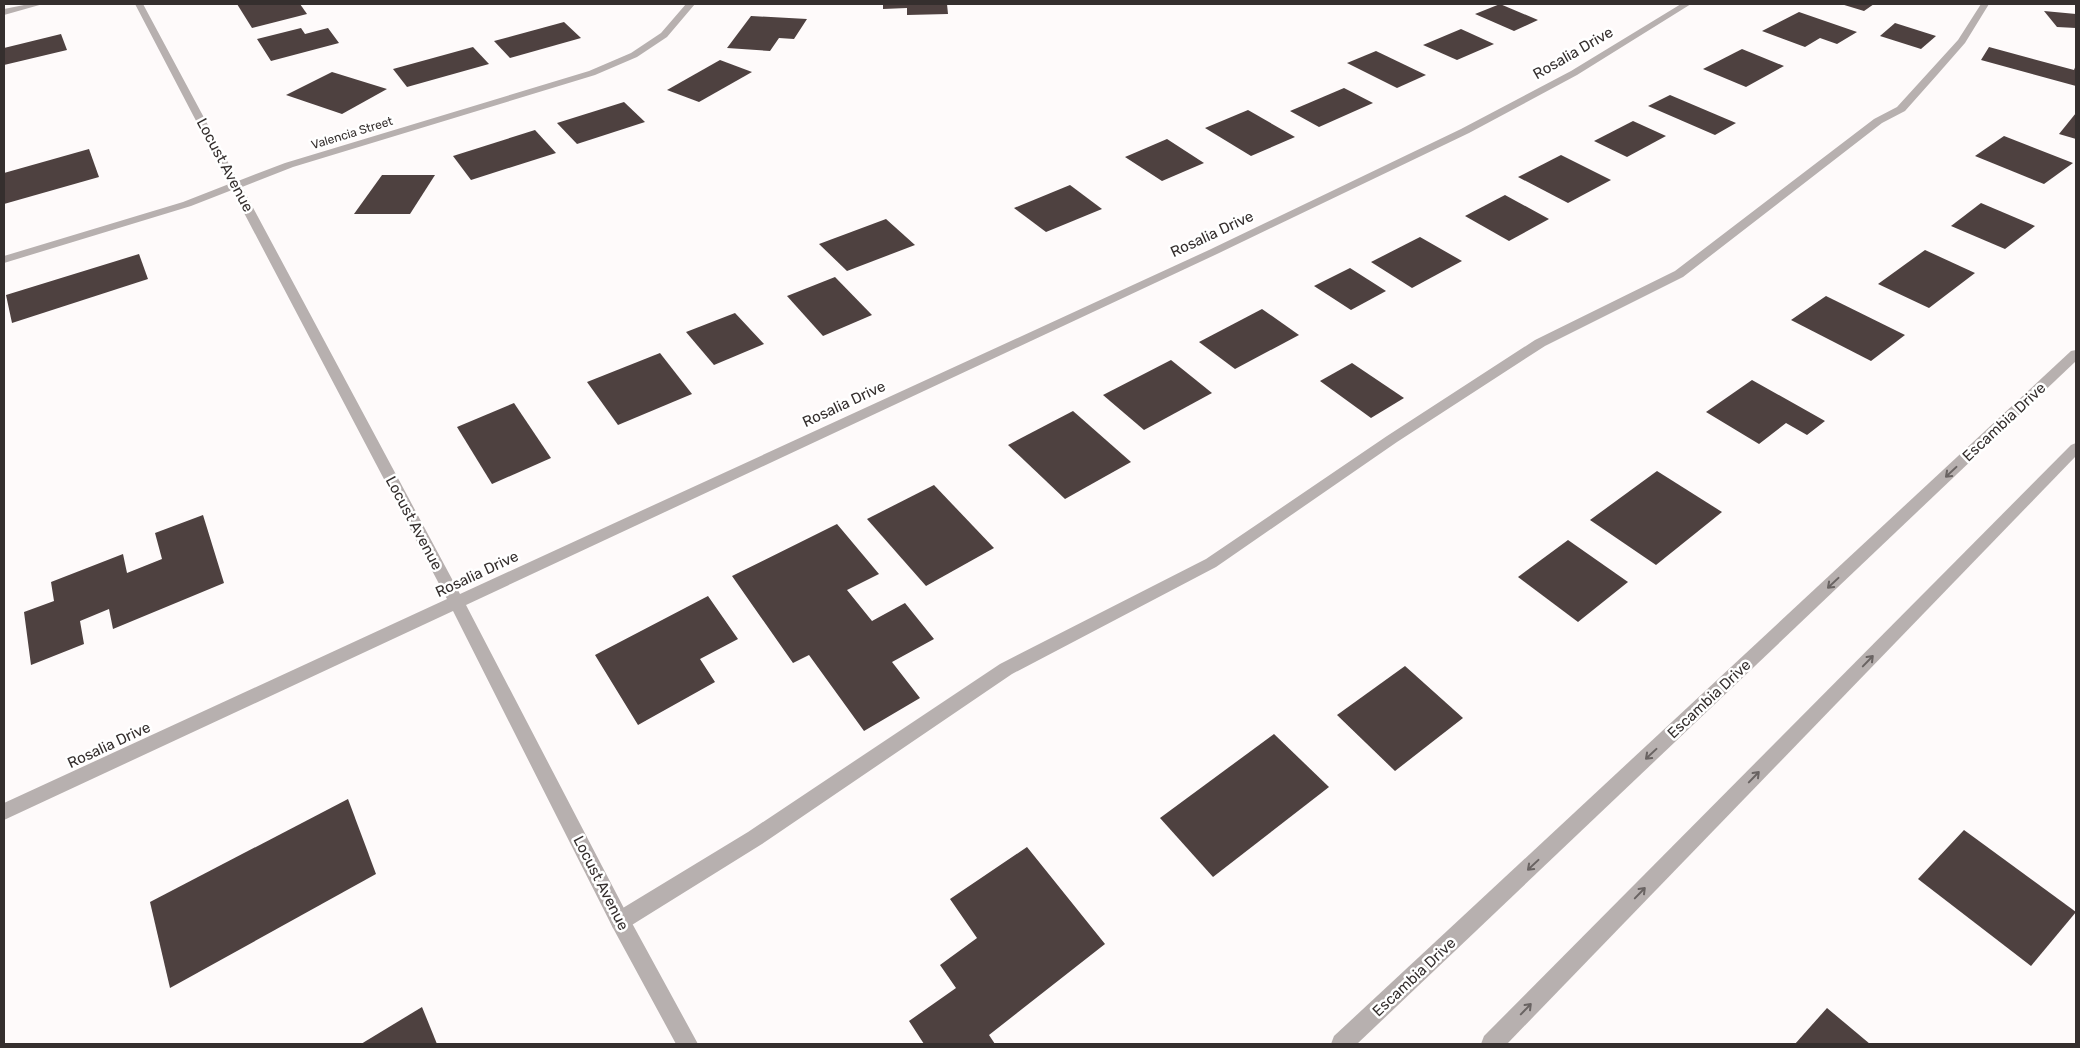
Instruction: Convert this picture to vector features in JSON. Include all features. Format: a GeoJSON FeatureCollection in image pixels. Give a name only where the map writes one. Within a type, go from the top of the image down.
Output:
{"type":"FeatureCollection","features":[{"type":"Feature","properties":{"kind":"street"},"geometry":{"type":"LineString","coordinates":[[4,12],[39,4]]}},
{"type":"Feature","properties":{"kind":"street","name":"Locust Avenue"},"geometry":{"type":"LineString","coordinates":[[139,4],[456,602],[620,921],[686,1044]]}},
{"type":"Feature","properties":{"kind":"street","name":"Valencia Street"},"geometry":{"type":"LineString","coordinates":[[4,260],[187,204],[288,165],[592,73],[634,55],[664,35],[690,4]]}},
{"type":"Feature","properties":{"kind":"street","name":"Rosalia Drive"},"geometry":{"type":"LineString","coordinates":[[4,812],[1213,252],[1465,132],[1574,73],[1687,4]]}},
{"type":"Feature","properties":{"kind":"street"},"geometry":{"type":"LineString","coordinates":[[620,921],[755,838],[1006,670],[1211,563],[1392,439],[1540,343],[1679,274],[1878,121],[1901,109],[1962,41],[1985,4]]}},
{"type":"Feature","properties":{"kind":"street","name":"Escambia Drive"},"geometry":{"type":"LineString","coordinates":[[1342,1044],[2076,354]]}},
{"type":"Feature","properties":{"kind":"street"},"geometry":{"type":"LineString","coordinates":[[1492,1044],[2076,448]]}},
{"type":"Feature","properties":{"kind":"building"},"geometry":{"type":"Polygon","coordinates":[[[237,4],[300,4],[307,14],[252,28],[237,4]]]}},
{"type":"Feature","properties":{"kind":"building"},"geometry":{"type":"Polygon","coordinates":[[[883,4],[947,4],[948,14],[907,15],[907,8],[883,9],[883,4]]]}},
{"type":"Feature","properties":{"kind":"building"},"geometry":{"type":"Polygon","coordinates":[[[1500,4],[1538,20],[1514,31],[1475,14],[1500,4]]]}},
{"type":"Feature","properties":{"kind":"building"},"geometry":{"type":"Polygon","coordinates":[[[1841,4],[1874,4],[1864,11],[1841,4]]]}},
{"type":"Feature","properties":{"kind":"building"},"geometry":{"type":"Polygon","coordinates":[[[2044,11],[2076,14],[2076,28],[2057,27],[2044,11]]]}},
{"type":"Feature","properties":{"kind":"building"},"geometry":{"type":"Polygon","coordinates":[[[1799,12],[1857,32],[1837,44],[1820,38],[1805,47],[1762,31],[1799,12]]]}},
{"type":"Feature","properties":{"kind":"building"},"geometry":{"type":"Polygon","coordinates":[[[751,16],[807,19],[794,39],[779,38],[770,51],[727,48],[751,16]]]}},
{"type":"Feature","properties":{"kind":"building"},"geometry":{"type":"Polygon","coordinates":[[[564,22],[581,38],[510,58],[494,41],[564,22]]]}},
{"type":"Feature","properties":{"kind":"building"},"geometry":{"type":"Polygon","coordinates":[[[1895,23],[1936,36],[1921,49],[1880,36],[1895,23]]]}},
{"type":"Feature","properties":{"kind":"building"},"geometry":{"type":"Polygon","coordinates":[[[301,28],[305,34],[328,28],[339,43],[271,61],[257,39],[301,28]]]}},
{"type":"Feature","properties":{"kind":"building"},"geometry":{"type":"Polygon","coordinates":[[[1461,29],[1494,44],[1457,60],[1423,45],[1461,29]]]}},
{"type":"Feature","properties":{"kind":"building"},"geometry":{"type":"Polygon","coordinates":[[[61,34],[67,50],[4,65],[4,48],[61,34]]]}},
{"type":"Feature","properties":{"kind":"building"},"geometry":{"type":"Polygon","coordinates":[[[473,47],[489,64],[407,87],[393,69],[473,47]]]}},
{"type":"Feature","properties":{"kind":"building"},"geometry":{"type":"Polygon","coordinates":[[[1989,47],[2074,70],[2076,65],[2076,86],[1981,60],[1989,47]]]}},
{"type":"Feature","properties":{"kind":"building"},"geometry":{"type":"Polygon","coordinates":[[[1742,49],[1784,66],[1746,87],[1703,69],[1742,49]]]}},
{"type":"Feature","properties":{"kind":"building"},"geometry":{"type":"Polygon","coordinates":[[[1376,51],[1426,75],[1397,88],[1347,63],[1376,51]]]}},
{"type":"Feature","properties":{"kind":"building"},"geometry":{"type":"Polygon","coordinates":[[[720,60],[752,72],[699,102],[667,90],[720,60]]]}},
{"type":"Feature","properties":{"kind":"building"},"geometry":{"type":"Polygon","coordinates":[[[332,72],[387,89],[342,114],[286,95],[332,72]]]}},
{"type":"Feature","properties":{"kind":"building"},"geometry":{"type":"Polygon","coordinates":[[[1344,88],[1373,103],[1319,127],[1290,111],[1344,88]]]}},
{"type":"Feature","properties":{"kind":"building"},"geometry":{"type":"Polygon","coordinates":[[[1670,95],[1736,123],[1715,135],[1648,106],[1670,95]]]}},
{"type":"Feature","properties":{"kind":"building"},"geometry":{"type":"Polygon","coordinates":[[[624,102],[645,122],[577,144],[557,123],[624,102]]]}},
{"type":"Feature","properties":{"kind":"building"},"geometry":{"type":"Polygon","coordinates":[[[1248,110],[1295,137],[1251,156],[1205,128],[1248,110]]]}},
{"type":"Feature","properties":{"kind":"building"},"geometry":{"type":"Polygon","coordinates":[[[2076,113],[2076,139],[2059,134],[2076,113]]]}},
{"type":"Feature","properties":{"kind":"building"},"geometry":{"type":"Polygon","coordinates":[[[1633,121],[1666,136],[1627,157],[1594,141],[1633,121]]]}},
{"type":"Feature","properties":{"kind":"building"},"geometry":{"type":"Polygon","coordinates":[[[535,130],[556,153],[471,180],[453,156],[535,130]]]}},
{"type":"Feature","properties":{"kind":"building"},"geometry":{"type":"Polygon","coordinates":[[[2004,136],[2073,163],[2044,184],[1975,156],[2004,136]]]}},
{"type":"Feature","properties":{"kind":"building"},"geometry":{"type":"Polygon","coordinates":[[[1167,139],[1204,163],[1162,181],[1125,157],[1167,139]]]}},
{"type":"Feature","properties":{"kind":"building"},"geometry":{"type":"Polygon","coordinates":[[[89,149],[99,177],[4,204],[4,173],[89,149]]]}},
{"type":"Feature","properties":{"kind":"building"},"geometry":{"type":"Polygon","coordinates":[[[1561,155],[1611,180],[1568,203],[1518,177],[1561,155]]]}},
{"type":"Feature","properties":{"kind":"building"},"geometry":{"type":"Polygon","coordinates":[[[382,175],[435,175],[410,214],[354,214],[382,175]]]}},
{"type":"Feature","properties":{"kind":"building"},"geometry":{"type":"Polygon","coordinates":[[[1070,185],[1102,209],[1046,232],[1014,208],[1070,185]]]}},
{"type":"Feature","properties":{"kind":"building"},"geometry":{"type":"Polygon","coordinates":[[[1505,195],[1549,219],[1509,241],[1465,216],[1505,195]]]}},
{"type":"Feature","properties":{"kind":"building"},"geometry":{"type":"Polygon","coordinates":[[[1981,203],[2035,226],[2005,249],[1951,226],[1981,203]]]}},
{"type":"Feature","properties":{"kind":"building"},"geometry":{"type":"Polygon","coordinates":[[[886,219],[915,245],[847,271],[819,244],[886,219]]]}},
{"type":"Feature","properties":{"kind":"building"},"geometry":{"type":"Polygon","coordinates":[[[1420,237],[1462,261],[1412,288],[1371,262],[1420,237]]]}},
{"type":"Feature","properties":{"kind":"building"},"geometry":{"type":"Polygon","coordinates":[[[1925,250],[1975,273],[1929,308],[1878,284],[1925,250]]]}},
{"type":"Feature","properties":{"kind":"building"},"geometry":{"type":"Polygon","coordinates":[[[139,254],[148,279],[12,323],[6,295],[139,254]]]}},
{"type":"Feature","properties":{"kind":"building"},"geometry":{"type":"Polygon","coordinates":[[[1350,268],[1386,291],[1351,310],[1314,286],[1350,268]]]}},
{"type":"Feature","properties":{"kind":"building"},"geometry":{"type":"Polygon","coordinates":[[[835,277],[872,315],[823,336],[787,296],[835,277]]]}},
{"type":"Feature","properties":{"kind":"building"},"geometry":{"type":"Polygon","coordinates":[[[1826,296],[1905,335],[1871,361],[1791,320],[1826,296]]]}},
{"type":"Feature","properties":{"kind":"building"},"geometry":{"type":"Polygon","coordinates":[[[1262,309],[1299,335],[1235,369],[1199,342],[1262,309]]]}},
{"type":"Feature","properties":{"kind":"building"},"geometry":{"type":"Polygon","coordinates":[[[735,313],[764,344],[714,365],[686,332],[735,313]]]}},
{"type":"Feature","properties":{"kind":"building"},"geometry":{"type":"Polygon","coordinates":[[[660,353],[692,394],[618,425],[587,382],[660,353]]]}},
{"type":"Feature","properties":{"kind":"building"},"geometry":{"type":"Polygon","coordinates":[[[1171,360],[1212,393],[1144,430],[1103,395],[1171,360]]]}},
{"type":"Feature","properties":{"kind":"building"},"geometry":{"type":"Polygon","coordinates":[[[1352,363],[1404,398],[1371,418],[1320,381],[1352,363]]]}},
{"type":"Feature","properties":{"kind":"building"},"geometry":{"type":"Polygon","coordinates":[[[1752,380],[1825,421],[1807,435],[1786,423],[1759,444],[1706,412],[1752,380]]]}},
{"type":"Feature","properties":{"kind":"building"},"geometry":{"type":"Polygon","coordinates":[[[514,403],[551,458],[492,484],[457,427],[514,403]]]}},
{"type":"Feature","properties":{"kind":"building"},"geometry":{"type":"Polygon","coordinates":[[[1073,411],[1131,462],[1065,499],[1008,445],[1073,411]]]}},
{"type":"Feature","properties":{"kind":"building"},"geometry":{"type":"Polygon","coordinates":[[[1657,471],[1722,512],[1656,565],[1590,520],[1657,471]]]}},
{"type":"Feature","properties":{"kind":"building"},"geometry":{"type":"Polygon","coordinates":[[[934,485],[994,548],[926,586],[867,519],[934,485]]]}},
{"type":"Feature","properties":{"kind":"building"},"geometry":{"type":"Polygon","coordinates":[[[203,515],[224,583],[113,629],[109,609],[80,621],[84,644],[31,665],[24,612],[54,601],[51,582],[123,554],[127,573],[162,559],[155,533],[203,515]]]}},
{"type":"Feature","properties":{"kind":"building"},"geometry":{"type":"Polygon","coordinates":[[[837,524],[879,574],[847,590],[872,621],[905,603],[934,639],[892,662],[920,698],[864,731],[809,655],[793,663],[732,576],[837,524]]]}},
{"type":"Feature","properties":{"kind":"building"},"geometry":{"type":"Polygon","coordinates":[[[1568,540],[1628,582],[1578,622],[1518,577],[1568,540]]]}},
{"type":"Feature","properties":{"kind":"building"},"geometry":{"type":"Polygon","coordinates":[[[708,596],[738,639],[700,659],[715,682],[638,725],[595,655],[708,596]]]}},
{"type":"Feature","properties":{"kind":"building"},"geometry":{"type":"Polygon","coordinates":[[[1405,666],[1463,718],[1395,771],[1337,715],[1405,666]]]}},
{"type":"Feature","properties":{"kind":"building"},"geometry":{"type":"Polygon","coordinates":[[[1274,734],[1329,787],[1213,877],[1160,818],[1274,734]]]}},
{"type":"Feature","properties":{"kind":"building"},"geometry":{"type":"Polygon","coordinates":[[[348,799],[376,874],[170,988],[150,902],[348,799]]]}},
{"type":"Feature","properties":{"kind":"building"},"geometry":{"type":"Polygon","coordinates":[[[1964,830],[2076,912],[2031,966],[1918,879],[1964,830]]]}},
{"type":"Feature","properties":{"kind":"building"},"geometry":{"type":"Polygon","coordinates":[[[1027,847],[1105,944],[989,1035],[995,1044],[924,1044],[909,1021],[956,988],[940,965],[977,938],[950,899],[1027,847]]]}},
{"type":"Feature","properties":{"kind":"building"},"geometry":{"type":"Polygon","coordinates":[[[422,1007],[437,1044],[361,1044],[422,1007]]]}},
{"type":"Feature","properties":{"kind":"building"},"geometry":{"type":"Polygon","coordinates":[[[1827,1008],[1870,1044],[1795,1044],[1827,1008]]]}}]}
